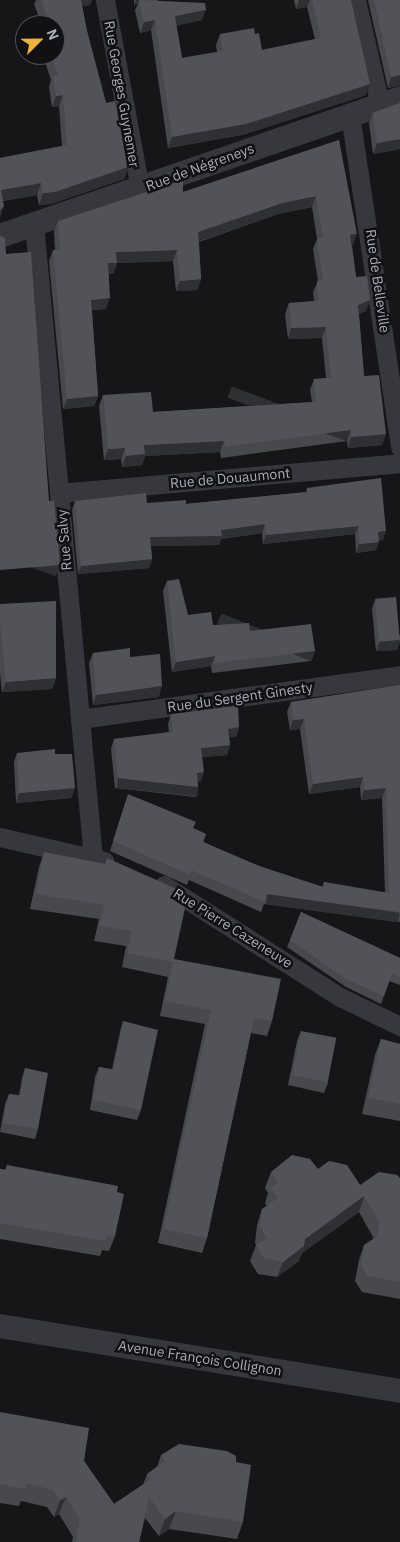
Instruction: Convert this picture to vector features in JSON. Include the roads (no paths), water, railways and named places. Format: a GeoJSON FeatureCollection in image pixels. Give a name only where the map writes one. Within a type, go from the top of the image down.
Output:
{"type":"FeatureCollection","features":[{"type":"Feature","properties":{"kind":"street","name":"Rue Georges Guynemer"},"geometry":{"type":"LineString","coordinates":[[105,0],[140,188]]}},
{"type":"Feature","properties":{"kind":"street"},"geometry":{"type":"LineString","coordinates":[[356,0],[390,102]]}},
{"type":"Feature","properties":{"kind":"street","name":"Rue de Négreneys"},"geometry":{"type":"LineString","coordinates":[[0,236],[390,102]]}},
{"type":"Feature","properties":{"kind":"street","name":"Rue de Belleville"},"geometry":{"type":"LineString","coordinates":[[350,115],[392,316],[400,448]]}},
{"type":"Feature","properties":{"kind":"street","name":"Rue Salvy"},"geometry":{"type":"LineString","coordinates":[[34,224],[93,857]]}},
{"type":"Feature","properties":{"kind":"street","name":"Rue de Douaumont"},"geometry":{"type":"LineString","coordinates":[[59,493],[400,462]]}},
{"type":"Feature","properties":{"kind":"street","name":"Rue du Sergent Ginesty"},"geometry":{"type":"LineString","coordinates":[[80,719],[400,675]]}},
{"type":"Feature","properties":{"kind":"street","name":"Rue Pierre Cazeneuve"},"geometry":{"type":"LineString","coordinates":[[0,838],[93,857],[134,872],[210,911],[340,997],[400,1026]]}},
{"type":"Feature","properties":{"kind":"street","name":"Avenue François Collignon"},"geometry":{"type":"LineString","coordinates":[[0,1326],[400,1391]]}}]}
